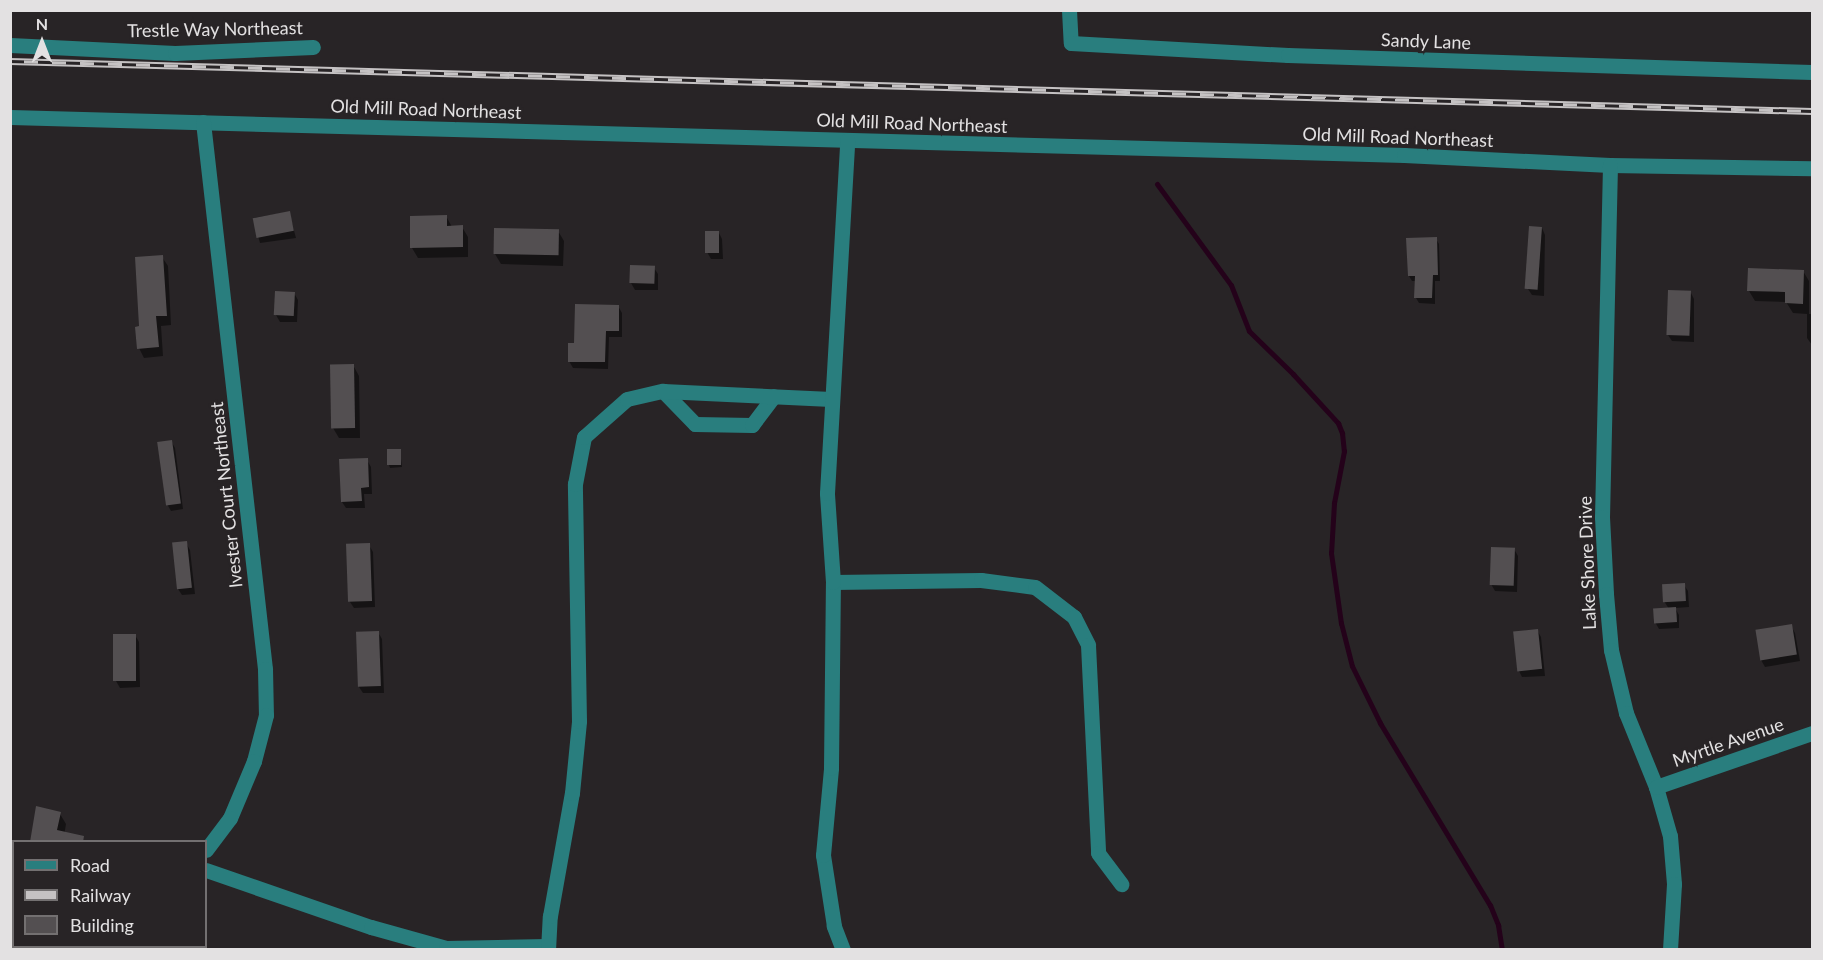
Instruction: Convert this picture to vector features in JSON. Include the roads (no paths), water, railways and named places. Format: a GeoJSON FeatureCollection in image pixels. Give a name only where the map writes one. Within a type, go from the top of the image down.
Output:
{"type":"FeatureCollection","features":[{"type":"Feature","properties":{"kind":"street","name":"Sandy Lane"},"geometry":{"type":"LineString","coordinates":[[1069,10],[1071,43],[1288,55],[1812,72]]}},
{"type":"Feature","properties":{"kind":"street","name":"Trestle Way Northeast"},"geometry":{"type":"LineString","coordinates":[[10,45],[175,53],[313,47]]}},
{"type":"Feature","properties":{"kind":"street","name":"Old Mill Road Northeast"},"geometry":{"type":"LineString","coordinates":[[10,117],[1404,155],[1610,165],[1812,168]]}},
{"type":"Feature","properties":{"kind":"street","name":"Ivester Court Northeast"},"geometry":{"type":"LineString","coordinates":[[203,122],[265,669],[266,715],[254,761],[230,819],[207,849]]}},
{"type":"Feature","properties":{"kind":"street"},"geometry":{"type":"LineString","coordinates":[[843,950],[834,926],[823,855],[831,768],[833,582],[827,493],[847,141]]}},
{"type":"Feature","properties":{"kind":"street","name":"Lake Shore Drive"},"geometry":{"type":"LineString","coordinates":[[1610,165],[1602,517],[1606,594],[1611,650],[1626,713],[1656,787],[1670,836],[1674,884],[1670,950]]}},
{"type":"Feature","properties":{"kind":"street"},"geometry":{"type":"LineString","coordinates":[[207,870],[371,927],[446,948],[548,948],[572,793],[579,721],[574,484],[584,437],[627,399],[663,391],[831,399]]}},
{"type":"Feature","properties":{"kind":"street"},"geometry":{"type":"LineString","coordinates":[[663,391],[694,424],[752,424],[774,396]]}},
{"type":"Feature","properties":{"kind":"street"},"geometry":{"type":"LineString","coordinates":[[833,582],[981,580],[1035,587],[1074,617],[1088,645],[1098,853],[1121,884]]}},
{"type":"Feature","properties":{"kind":"street","name":"Myrtle Avenue"},"geometry":{"type":"LineString","coordinates":[[1656,787],[1812,733]]}},
{"type":"Feature","properties":{"kind":"waterway"},"geometry":{"type":"LineString","coordinates":[[1157,184],[1231,285],[1249,331],[1338,423],[1342,433],[1344,451],[1334,503],[1331,553],[1341,623],[1352,666],[1380,723],[1490,905],[1498,925],[1502,950]]}},
{"type":"Feature","properties":{"kind":"railway"},"geometry":{"type":"LineString","coordinates":[[10,61],[1812,111]]}}]}
